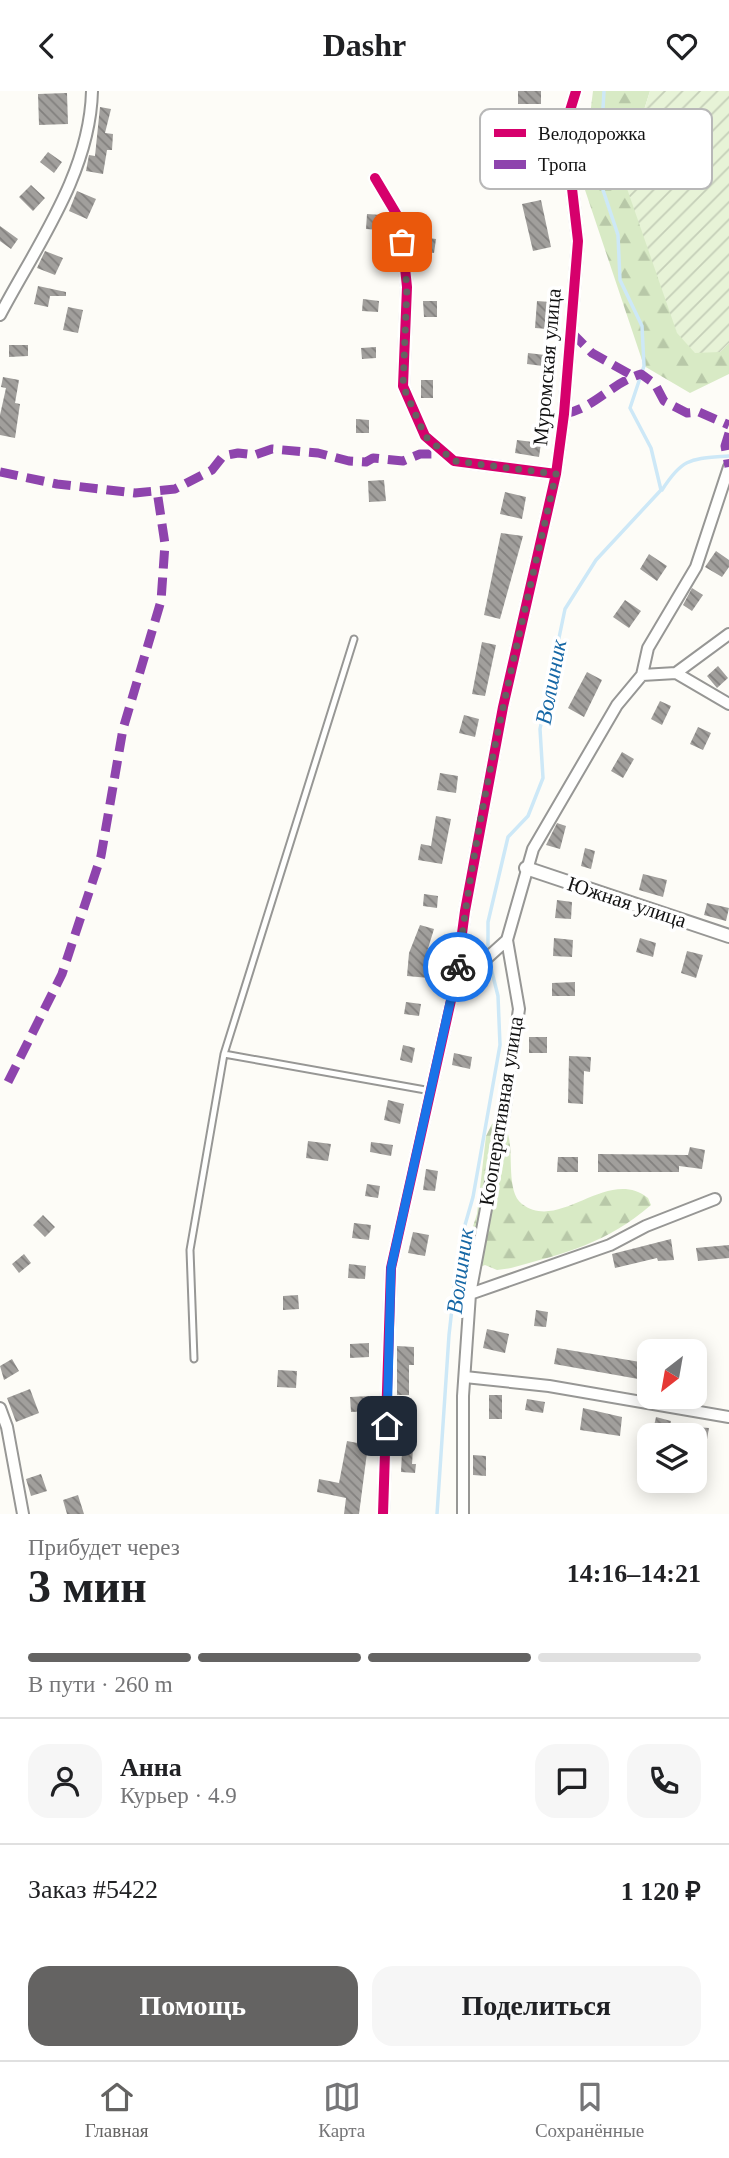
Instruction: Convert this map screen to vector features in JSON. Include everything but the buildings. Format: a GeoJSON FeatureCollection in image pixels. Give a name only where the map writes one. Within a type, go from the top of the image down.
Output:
{"type":"FeatureCollection","features":[{"type":"Feature","properties":{"kind":"street"},"geometry":{"type":"LineString","coordinates":[[0,315],[75,175],[91,116],[92,91]]}},
{"type":"Feature","properties":{"kind":"street","name":"Муромская улица"},"geometry":{"type":"LineString","coordinates":[[570,109],[576,91]]}},
{"type":"Feature","properties":{"kind":"street"},"geometry":{"type":"LineString","coordinates":[[375,178],[400,220],[407,287],[403,386],[425,436],[454,461],[556,474]]}},
{"type":"Feature","properties":{"kind":"street","name":"Муромская улица"},"geometry":{"type":"LineString","coordinates":[[383,1514],[391,1268],[456,978],[465,911],[503,707],[556,474],[567,398],[578,241],[572,189]]}},
{"type":"Feature","properties":{"kind":"street","name":"Кооперативная улица"},"geometry":{"type":"LineString","coordinates":[[463,1514],[465,1377],[470,1294],[504,1113],[519,1009],[507,940],[533,849],[617,705],[642,675],[648,648],[696,566],[729,467]]}},
{"type":"Feature","properties":{"kind":"street"},"geometry":{"type":"LineString","coordinates":[[642,675],[677,673],[729,634]]}},
{"type":"Feature","properties":{"kind":"street"},"geometry":{"type":"LineString","coordinates":[[677,673],[729,704]]}},
{"type":"Feature","properties":{"kind":"street","name":"Южная улица"},"geometry":{"type":"LineString","coordinates":[[526,869],[729,936]]}},
{"type":"Feature","properties":{"kind":"street"},"geometry":{"type":"LineString","coordinates":[[456,978],[476,968],[507,940]]}},
{"type":"Feature","properties":{"kind":"street"},"geometry":{"type":"LineString","coordinates":[[470,1294],[610,1245],[646,1226],[715,1199]]}},
{"type":"Feature","properties":{"kind":"street"},"geometry":{"type":"LineString","coordinates":[[465,1377],[549,1386],[729,1417]]}},
{"type":"Feature","properties":{"kind":"street"},"geometry":{"type":"LineString","coordinates":[[0,1408],[7,1427],[23,1514]]}},
{"type":"Feature","properties":{"kind":"lane"},"geometry":{"type":"LineString","coordinates":[[194,1359],[190,1250],[224,1054],[354,639]]}},
{"type":"Feature","properties":{"kind":"lane"},"geometry":{"type":"LineString","coordinates":[[224,1054],[431,1091]]}},
{"type":"Feature","properties":{"kind":"green space"},"geometry":{"type":"Polygon","coordinates":[[[593,91],[650,91],[644,109],[591,109],[593,91]]]}},
{"type":"Feature","properties":{"kind":"green space"},"geometry":{"type":"Polygon","coordinates":[[[650,91],[729,91],[729,343],[720,352],[695,353],[677,333],[627,189],[712,189],[712,109],[644,109],[650,91]]]}},
{"type":"Feature","properties":{"kind":"green space"},"geometry":{"type":"Polygon","coordinates":[[[585,189],[630,189],[720,352],[729,343],[729,374],[690,393],[644,366],[585,189]]]}},
{"type":"Feature","properties":{"kind":"green space"},"geometry":{"type":"Polygon","coordinates":[[[498,1121],[505,1127],[508,1136],[513,1185],[522,1204],[537,1211],[552,1211],[600,1193],[632,1190],[648,1198],[651,1205],[618,1229],[585,1245],[511,1268],[497,1270],[485,1265],[473,1270],[467,1258],[467,1245],[477,1214],[486,1136],[492,1124],[498,1121]]]}},
{"type":"Feature","properties":{"kind":"waterway","name":"Волшник"},"geometry":{"type":"LineString","coordinates":[[603,109],[604,91]]}},
{"type":"Feature","properties":{"kind":"waterway","name":"Волшник"},"geometry":{"type":"LineString","coordinates":[[488,952],[488,922],[508,837],[528,816],[543,778],[540,729],[565,609],[596,560],[661,490],[651,448],[630,408],[644,366],[642,326],[620,280],[618,235],[603,189]]}},
{"type":"Feature","properties":{"kind":"waterway"},"geometry":{"type":"LineString","coordinates":[[662,490],[676,471],[689,462],[729,456]]}},
{"type":"Feature","properties":{"kind":"waterway","name":"Волшник"},"geometry":{"type":"LineString","coordinates":[[437,1514],[449,1335],[459,1246],[473,1197],[500,1045],[498,996],[489,960]]}},
{"type":"Feature","properties":{"kind":"marked path"},"geometry":{"type":"LineString","coordinates":[[571,332],[592,353],[633,376]]}},
{"type":"Feature","properties":{"kind":"marked path"},"geometry":{"type":"LineString","coordinates":[[564,414],[585,406],[621,383],[641,374],[655,384],[664,401],[687,413],[699,412],[729,425]]}},
{"type":"Feature","properties":{"kind":"marked path"},"geometry":{"type":"LineString","coordinates":[[729,433],[725,446],[729,467]]}},
{"type":"Feature","properties":{"kind":"marked path"},"geometry":{"type":"LineString","coordinates":[[0,472],[57,484],[135,493],[175,489],[212,470],[223,456],[238,453],[255,455],[272,449],[318,453],[349,461],[366,462],[373,458],[403,461],[420,454],[446,454]]}},
{"type":"Feature","properties":{"kind":"marked path"},"geometry":{"type":"LineString","coordinates":[[8,1082],[62,974],[101,856],[123,729],[161,601],[165,544],[157,491]]}},
{"type":"Feature","properties":{"kind":"cycle path"},"geometry":{"type":"LineString","coordinates":[[570,109],[576,91]]}},
{"type":"Feature","properties":{"kind":"cycle path"},"geometry":{"type":"LineString","coordinates":[[375,178],[400,220],[407,287],[403,386],[425,436],[454,461],[556,474]]}},
{"type":"Feature","properties":{"kind":"cycle path"},"geometry":{"type":"LineString","coordinates":[[383,1514],[391,1268],[456,978],[465,911],[503,707],[556,474],[564,414],[578,241],[572,189]]}},
{"type":"Feature","properties":{"kind":"way so far"},"geometry":{"type":"LineString","coordinates":[[402,242],[407,287],[403,386],[425,436],[454,461],[556,474],[503,707],[465,911],[458,967]]}},
{"type":"Feature","properties":{"kind":"route"},"geometry":{"type":"LineString","coordinates":[[387,1426],[391,1268],[458,967]]}}]}
